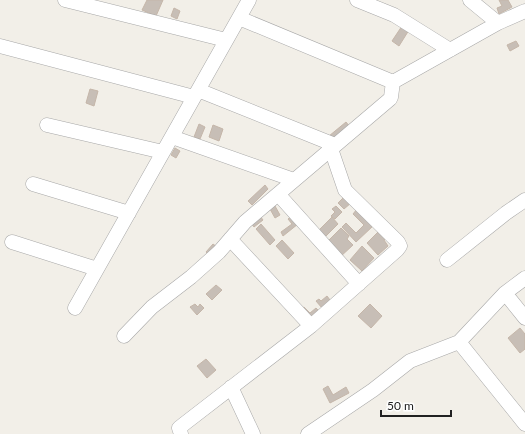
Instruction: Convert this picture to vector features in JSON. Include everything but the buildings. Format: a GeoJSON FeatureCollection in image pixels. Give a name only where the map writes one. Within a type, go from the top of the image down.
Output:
{"type":"FeatureCollection","features":[{"type":"Feature","properties":{"kind":"street"},"geometry":{"type":"LineString","coordinates":[[64,0],[226,40]]}},
{"type":"Feature","properties":{"kind":"street"},"geometry":{"type":"LineString","coordinates":[[75,308],[248,0]]}},
{"type":"Feature","properties":{"kind":"street"},"geometry":{"type":"LineString","coordinates":[[357,0],[394,15],[450,50]]}},
{"type":"Feature","properties":{"kind":"street"},"geometry":{"type":"LineString","coordinates":[[470,0],[498,23]]}},
{"type":"Feature","properties":{"kind":"street"},"geometry":{"type":"LineString","coordinates":[[393,82],[498,23],[525,11]]}},
{"type":"Feature","properties":{"kind":"street"},"geometry":{"type":"LineString","coordinates":[[239,18],[393,82]]}},
{"type":"Feature","properties":{"kind":"street"},"geometry":{"type":"LineString","coordinates":[[0,46],[196,94],[333,147]]}},
{"type":"Feature","properties":{"kind":"street"},"geometry":{"type":"LineString","coordinates":[[124,336],[152,307],[191,277],[219,252],[245,222],[390,99],[393,82]]}},
{"type":"Feature","properties":{"kind":"street"},"geometry":{"type":"LineString","coordinates":[[47,125],[163,152]]}},
{"type":"Feature","properties":{"kind":"street"},"geometry":{"type":"LineString","coordinates":[[172,137],[294,180]]}},
{"type":"Feature","properties":{"kind":"street"},"geometry":{"type":"LineString","coordinates":[[181,434],[179,428],[311,326],[398,250],[400,246],[398,242],[345,190],[333,147]]}},
{"type":"Feature","properties":{"kind":"street"},"geometry":{"type":"LineString","coordinates":[[33,184],[129,213]]}},
{"type":"Feature","properties":{"kind":"street"},"geometry":{"type":"LineString","coordinates":[[278,194],[359,284]]}},
{"type":"Feature","properties":{"kind":"street"},"geometry":{"type":"LineString","coordinates":[[447,260],[506,213],[525,200]]}},
{"type":"Feature","properties":{"kind":"street"},"geometry":{"type":"LineString","coordinates":[[230,239],[311,326]]}},
{"type":"Feature","properties":{"kind":"street"},"geometry":{"type":"LineString","coordinates":[[12,242],[97,269]]}},
{"type":"Feature","properties":{"kind":"street"},"geometry":{"type":"LineString","coordinates":[[308,434],[373,390],[410,361],[459,342],[505,293],[525,278]]}},
{"type":"Feature","properties":{"kind":"street"},"geometry":{"type":"LineString","coordinates":[[505,293],[525,318]]}},
{"type":"Feature","properties":{"kind":"street"},"geometry":{"type":"LineString","coordinates":[[459,342],[525,424]]}},
{"type":"Feature","properties":{"kind":"street"},"geometry":{"type":"LineString","coordinates":[[231,387],[253,434]]}}]}
